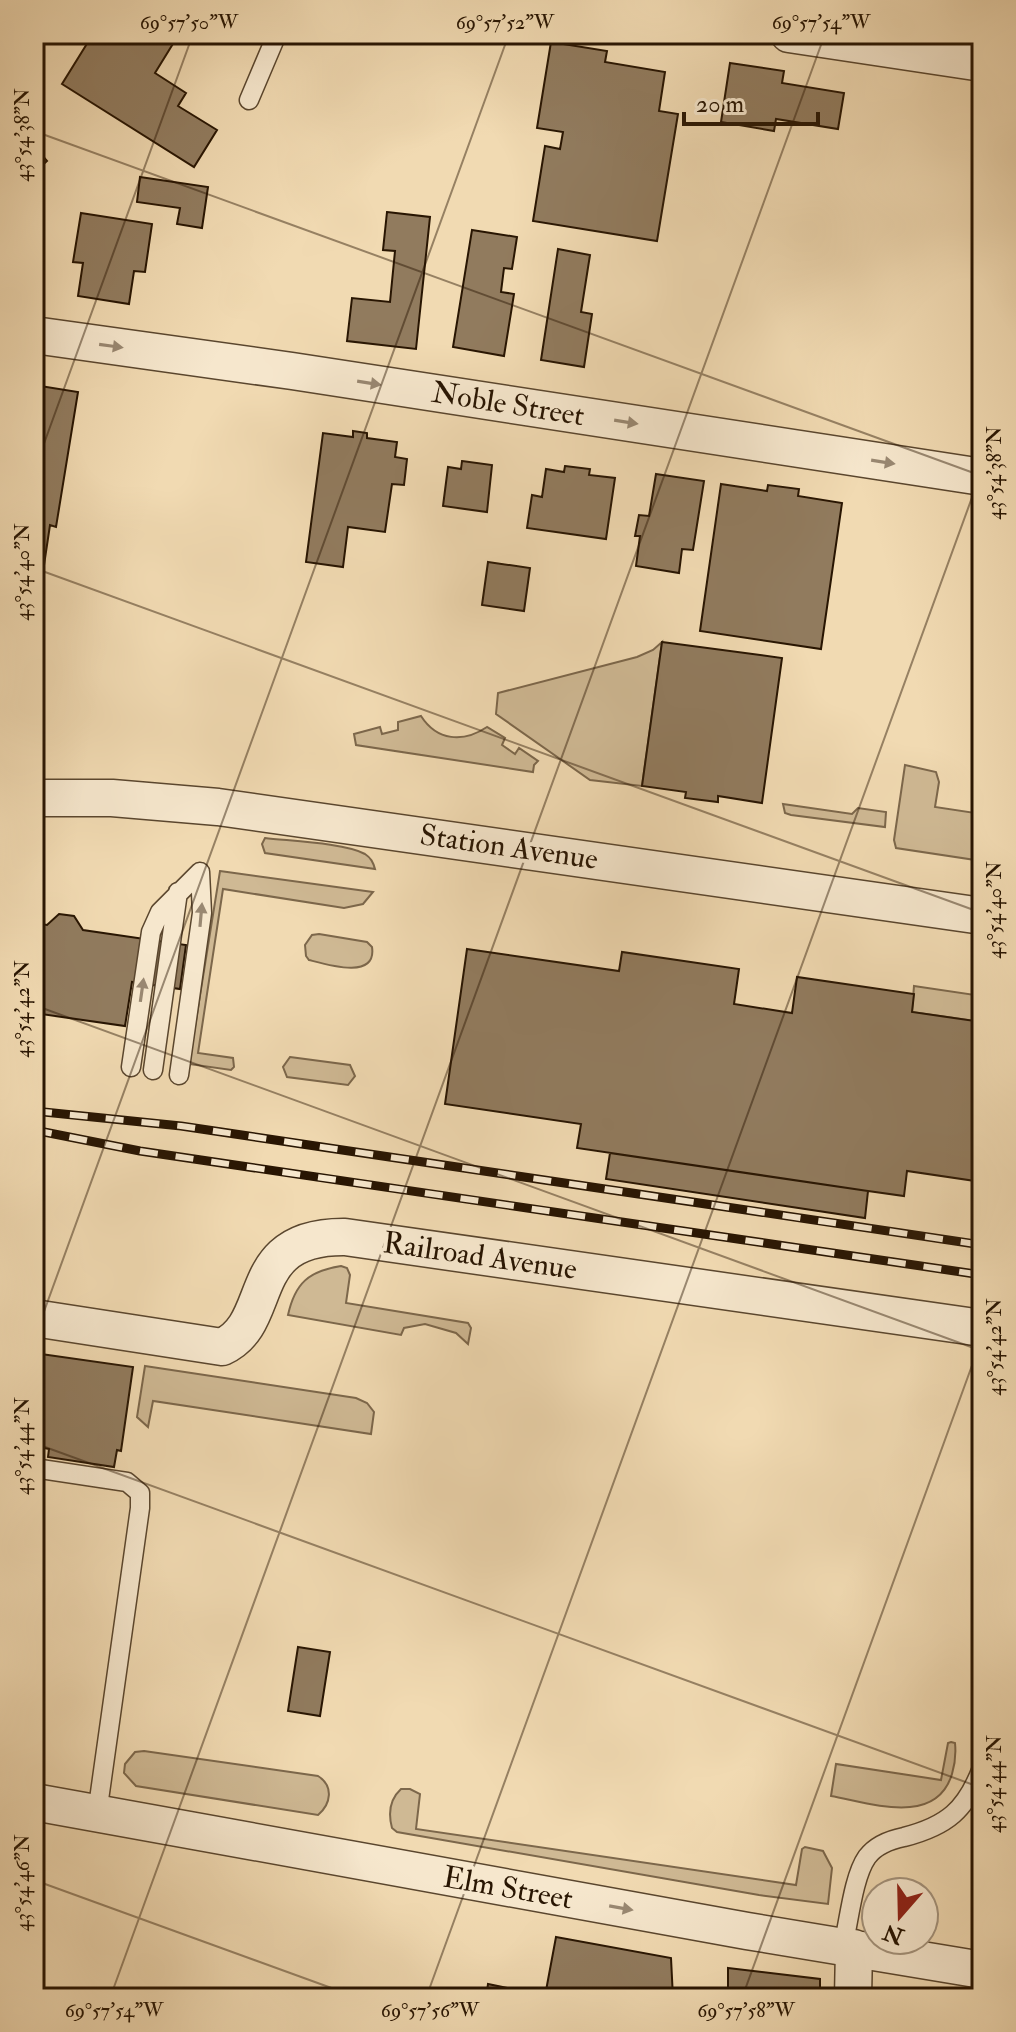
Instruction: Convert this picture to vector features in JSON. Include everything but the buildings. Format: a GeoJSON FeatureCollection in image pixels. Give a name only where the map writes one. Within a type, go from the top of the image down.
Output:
{"type":"FeatureCollection","features":[{"type":"Feature","properties":{"kind":"street"},"geometry":{"type":"LineString","coordinates":[[789,34],[982,63]]}},
{"type":"Feature","properties":{"kind":"street","name":"Noble Street"},"geometry":{"type":"LineString","coordinates":[[34,335],[292,371],[982,477]]}},
{"type":"Feature","properties":{"kind":"street","name":"Station Avenue"},"geometry":{"type":"LineString","coordinates":[[34,798],[112,798],[218,807],[982,916]]}},
{"type":"Feature","properties":{"kind":"street","name":"Railroad Avenue"},"geometry":{"type":"LineString","coordinates":[[34,1318],[222,1347],[234,1342],[243,1330],[269,1271],[277,1261],[306,1242],[334,1237],[982,1328]]}},
{"type":"Feature","properties":{"kind":"street","name":"Elm Street"},"geometry":{"type":"LineString","coordinates":[[34,1802],[982,1970]]}},
{"type":"Feature","properties":{"kind":"street"},"geometry":{"type":"LineString","coordinates":[[849,1947],[853,1998]]}},
{"type":"Feature","properties":{"kind":"lane"},"geometry":{"type":"LineString","coordinates":[[249,100],[277,34]]}},
{"type":"Feature","properties":{"kind":"lane"},"geometry":{"type":"LineString","coordinates":[[131,1067],[151,932],[160,912],[200,872],[202,913],[179,1075]]}},
{"type":"Feature","properties":{"kind":"lane"},"geometry":{"type":"LineString","coordinates":[[153,1070],[178,892]]}},
{"type":"Feature","properties":{"kind":"lane"},"geometry":{"type":"LineString","coordinates":[[34,1468],[127,1482],[140,1493],[97,1814]]}},
{"type":"Feature","properties":{"kind":"lane"},"geometry":{"type":"LineString","coordinates":[[849,1947],[858,1881],[868,1856],[880,1845],[946,1822],[974,1789],[982,1768]]}},
{"type":"Feature","properties":{"kind":"shaded area"},"geometry":{"type":"Polygon","coordinates":[[[662,642],[642,786],[590,780],[496,714],[498,693],[637,657],[662,642]]]}},
{"type":"Feature","properties":{"kind":"shaded area"},"geometry":{"type":"Polygon","coordinates":[[[421,716],[435,731],[451,737],[469,736],[487,727],[505,738],[502,745],[515,754],[519,748],[538,761],[533,772],[356,745],[354,734],[380,727],[382,734],[398,730],[398,722],[421,716]]]}},
{"type":"Feature","properties":{"kind":"shaded area"},"geometry":{"type":"Polygon","coordinates":[[[905,765],[936,772],[939,782],[935,807],[982,814],[982,861],[896,848],[894,840],[905,765]]]}},
{"type":"Feature","properties":{"kind":"shaded area"},"geometry":{"type":"Polygon","coordinates":[[[783,804],[852,814],[858,808],[886,812],[885,827],[791,815],[785,813],[783,804]]]}},
{"type":"Feature","properties":{"kind":"shaded area"},"geometry":{"type":"Polygon","coordinates":[[[265,838],[356,850],[369,857],[375,869],[265,853],[262,844],[265,838]]]}},
{"type":"Feature","properties":{"kind":"shaded area"},"geometry":{"type":"Polygon","coordinates":[[[220,871],[373,892],[363,904],[344,908],[223,889],[198,1053],[233,1058],[234,1067],[231,1070],[189,1064],[220,871]]]}},
{"type":"Feature","properties":{"kind":"shaded area"},"geometry":{"type":"Polygon","coordinates":[[[312,935],[367,942],[372,947],[372,957],[367,964],[350,968],[309,960],[305,945],[312,935]]]}},
{"type":"Feature","properties":{"kind":"shaded area"},"geometry":{"type":"Polygon","coordinates":[[[914,986],[982,996],[982,1022],[912,1012],[914,986]]]}},
{"type":"Feature","properties":{"kind":"shaded area"},"geometry":{"type":"Polygon","coordinates":[[[290,1057],[350,1065],[355,1076],[348,1085],[287,1077],[283,1067],[290,1057]]]}},
{"type":"Feature","properties":{"kind":"shaded area"},"geometry":{"type":"Polygon","coordinates":[[[341,1266],[347,1268],[350,1275],[346,1303],[468,1323],[471,1328],[468,1344],[456,1333],[425,1324],[404,1328],[401,1335],[288,1315],[295,1295],[305,1280],[320,1271],[341,1266]]]}},
{"type":"Feature","properties":{"kind":"shaded area"},"geometry":{"type":"Polygon","coordinates":[[[145,1366],[356,1398],[367,1403],[374,1412],[371,1434],[153,1401],[148,1427],[137,1417],[145,1366]]]}},
{"type":"Feature","properties":{"kind":"shaded area"},"geometry":{"type":"Polygon","coordinates":[[[948,1743],[955,1743],[952,1774],[944,1790],[932,1801],[900,1808],[831,1796],[836,1764],[941,1780],[948,1743]]]}},
{"type":"Feature","properties":{"kind":"shaded area"},"geometry":{"type":"Polygon","coordinates":[[[135,1752],[318,1776],[327,1785],[328,1800],[318,1815],[136,1786],[124,1773],[125,1764],[135,1752]]]}},
{"type":"Feature","properties":{"kind":"shaded area"},"geometry":{"type":"Polygon","coordinates":[[[401,1789],[420,1794],[416,1829],[796,1885],[802,1849],[823,1851],[832,1868],[828,1904],[759,1895],[397,1832],[392,1828],[390,1812],[392,1802],[401,1789]]]}},
{"type":"Feature","properties":{"kind":"railway"},"geometry":{"type":"LineString","coordinates":[[34,1111],[181,1126],[982,1245]]}},
{"type":"Feature","properties":{"kind":"railway"},"geometry":{"type":"LineString","coordinates":[[34,1130],[140,1151],[982,1275]]}}]}
